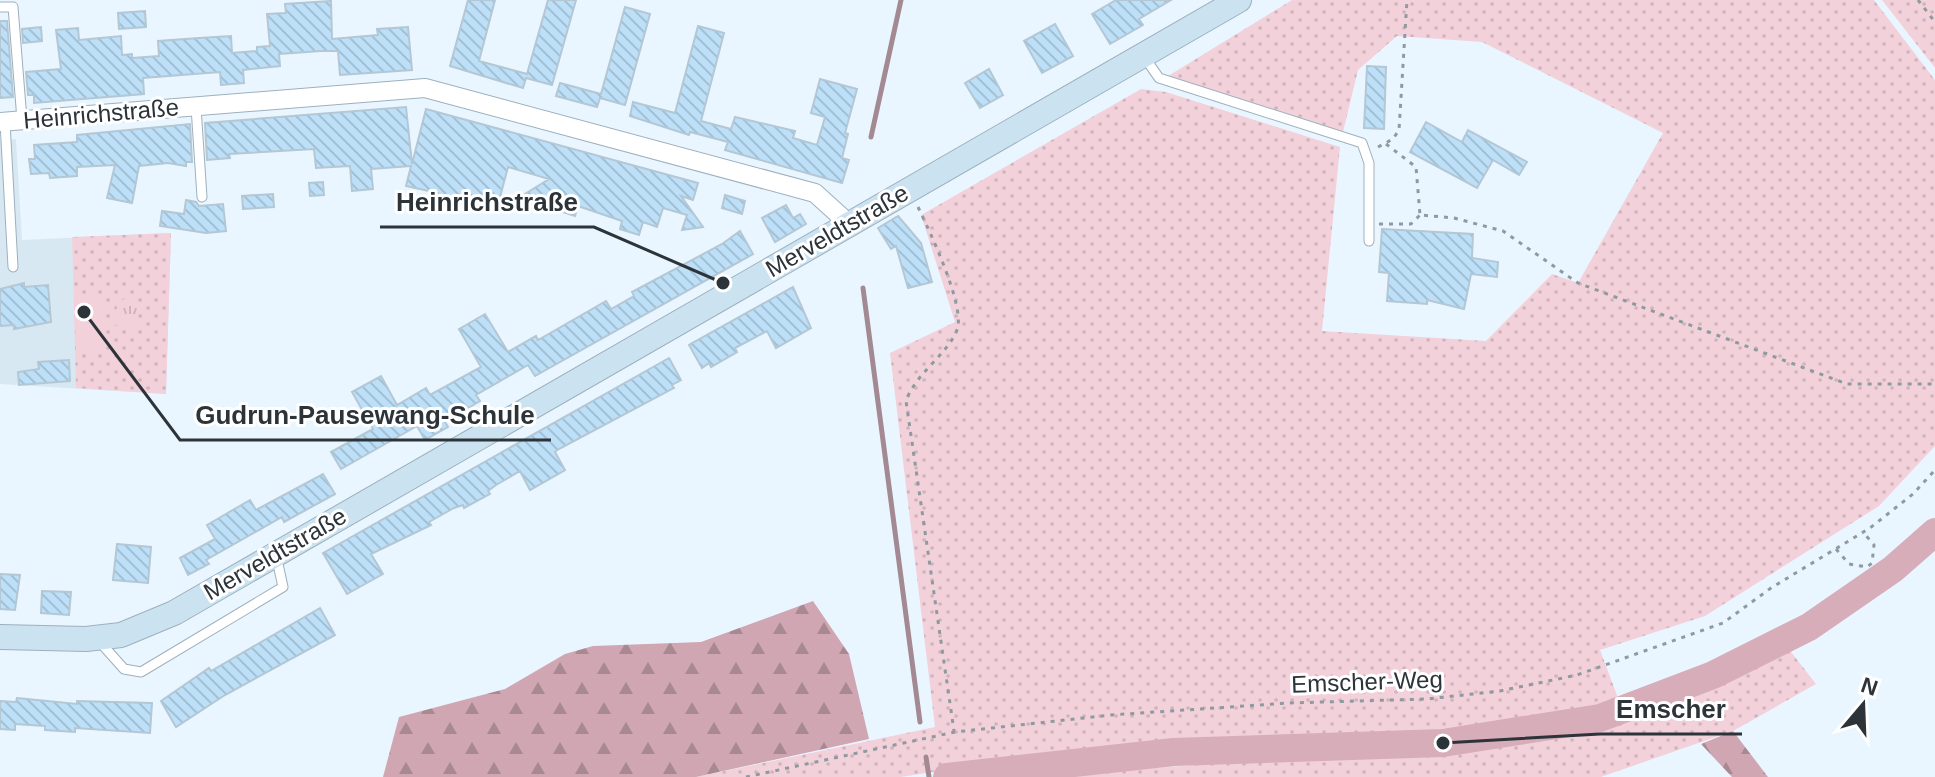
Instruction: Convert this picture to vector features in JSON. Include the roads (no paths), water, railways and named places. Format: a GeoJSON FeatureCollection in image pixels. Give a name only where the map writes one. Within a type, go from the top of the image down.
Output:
{"type":"FeatureCollection","features":[{"type":"Feature","properties":{"kind":"main road","name":"Merveldtstraße"},"geometry":{"type":"LineString","coordinates":[[0,637],[97,638],[121,635],[174,613],[1239,0]]}},
{"type":"Feature","properties":{"kind":"street","name":"Heinrichstraße"},"geometry":{"type":"LineString","coordinates":[[9,121],[425,88],[815,193],[848,223]]}},
{"type":"Feature","properties":{"kind":"lane"},"geometry":{"type":"LineString","coordinates":[[0,7],[13,7],[9,121],[13,267]]}},
{"type":"Feature","properties":{"kind":"lane"},"geometry":{"type":"LineString","coordinates":[[1143,55],[1159,78],[1362,143],[1367,152],[1369,241]]}},
{"type":"Feature","properties":{"kind":"lane"},"geometry":{"type":"LineString","coordinates":[[196,107],[202,197]]}},
{"type":"Feature","properties":{"kind":"lane"},"geometry":{"type":"LineString","coordinates":[[97,638],[124,669],[141,672],[283,587],[284,579],[275,554]]}},
{"type":"Feature","properties":{"kind":"waterway"},"geometry":{"type":"LineString","coordinates":[[871,137],[901,0]]}},
{"type":"Feature","properties":{"kind":"waterway"},"geometry":{"type":"LineString","coordinates":[[863,288],[920,722]]}},
{"type":"Feature","properties":{"kind":"waterway"},"geometry":{"type":"LineString","coordinates":[[947,777],[1174,752],[1443,743],[1600,718],[1713,675],[1809,627],[1893,569],[1935,532]]}},
{"type":"Feature","properties":{"kind":"waterway"},"geometry":{"type":"LineString","coordinates":[[926,757],[929,777]]}},
{"type":"Feature","properties":{"kind":"place","name":"Heinrichstraße"},"geometry":{"type":"Point","coordinates":[723,283]}},
{"type":"Feature","properties":{"kind":"place","name":"Gudrun-Pausewang-Schule"},"geometry":{"type":"Point","coordinates":[84,312]}},
{"type":"Feature","properties":{"kind":"place","name":"Emscher"},"geometry":{"type":"Point","coordinates":[1443,743]}}]}
